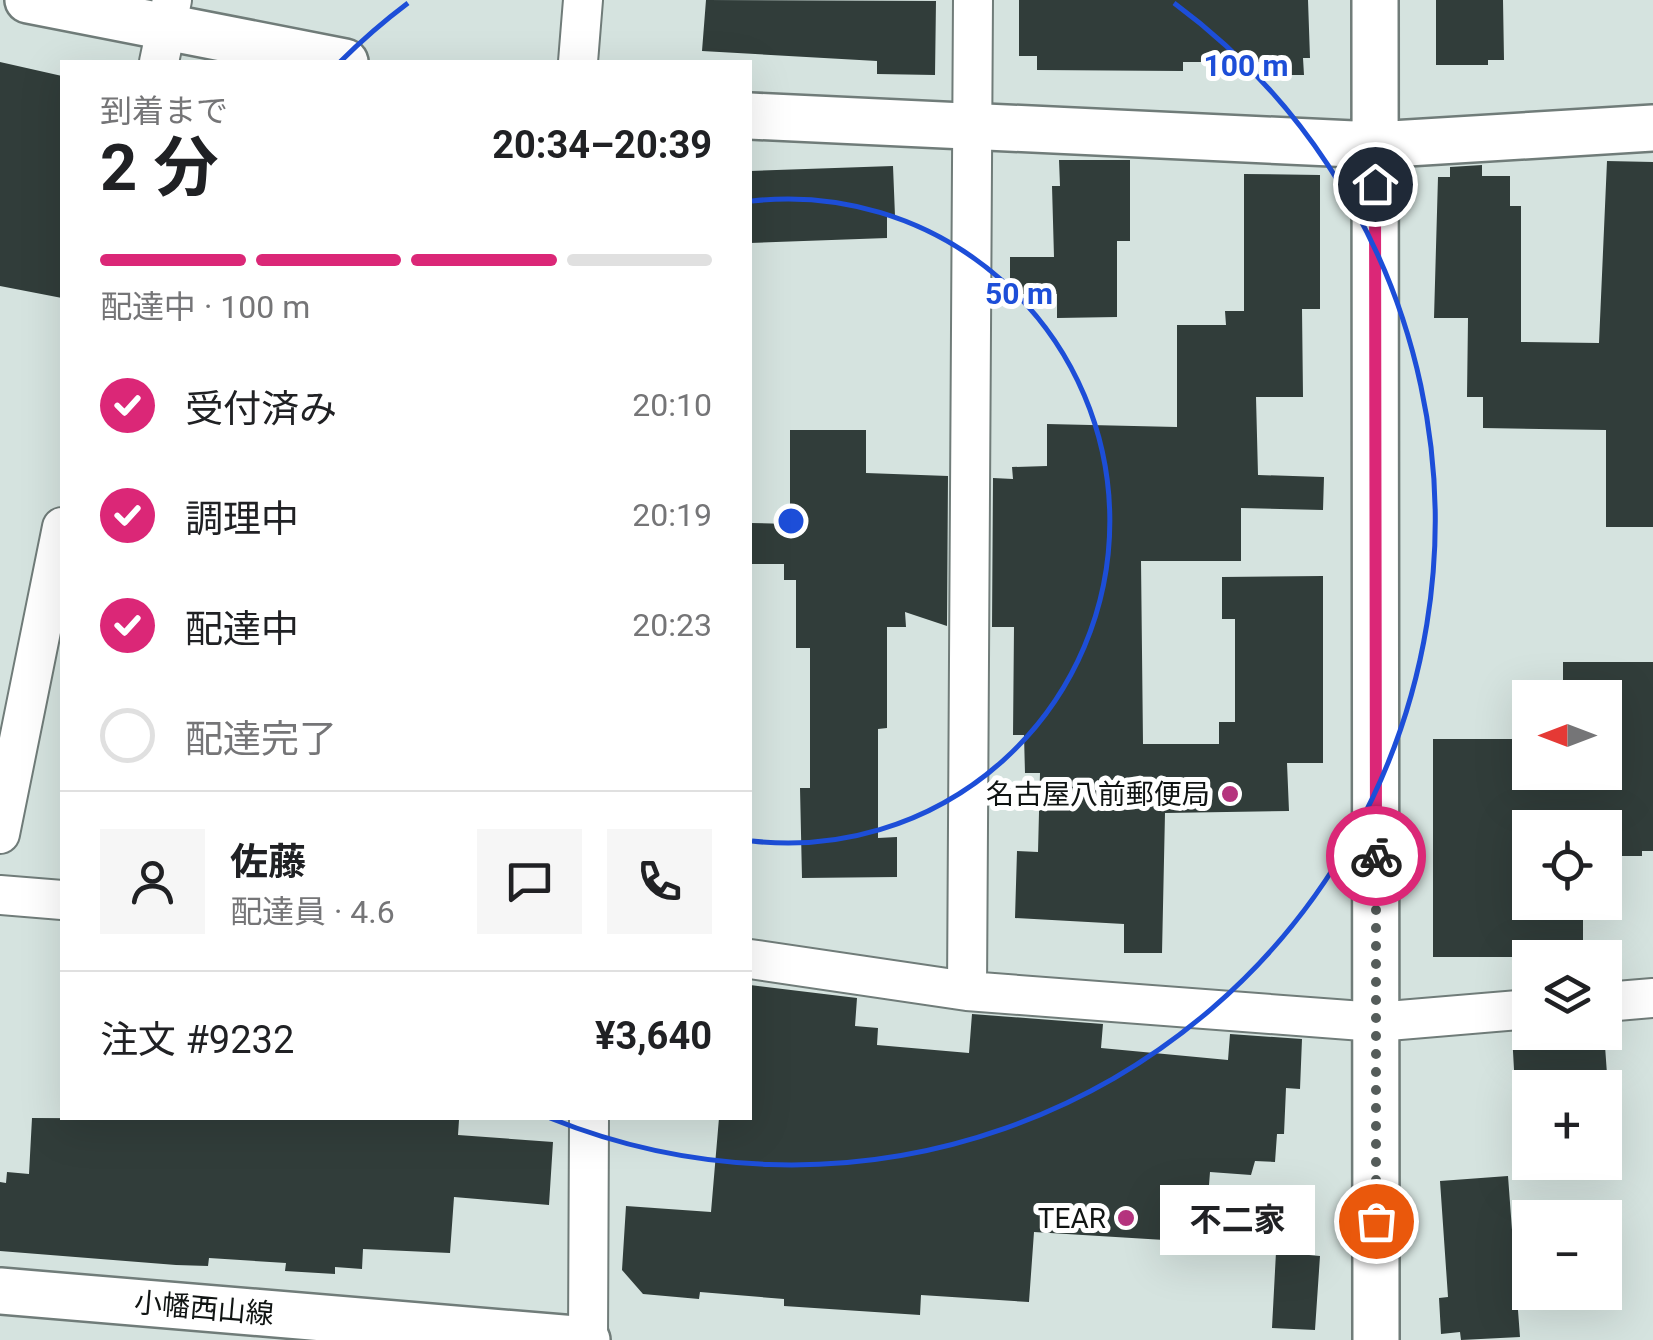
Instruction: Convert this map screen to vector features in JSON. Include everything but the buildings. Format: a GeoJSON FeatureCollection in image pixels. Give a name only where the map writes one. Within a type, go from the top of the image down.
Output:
{"type":"FeatureCollection","features":[{"type":"Feature","properties":{"kind":"street"},"geometry":{"type":"LineString","coordinates":[[28,0],[334,60]]}},
{"type":"Feature","properties":{"kind":"street"},"geometry":{"type":"LineString","coordinates":[[578,60],[582,0]]}},
{"type":"Feature","properties":{"kind":"street"},"geometry":{"type":"LineString","coordinates":[[968,991],[974,0]]}},
{"type":"Feature","properties":{"kind":"street"},"geometry":{"type":"LineString","coordinates":[[1375,0],[1376,1340]]}},
{"type":"Feature","properties":{"kind":"street"},"geometry":{"type":"LineString","coordinates":[[752,116],[1375,144],[1653,128]]}},
{"type":"Feature","properties":{"kind":"street"},"geometry":{"type":"LineString","coordinates":[[0,834],[60,537]]}},
{"type":"Feature","properties":{"kind":"street"},"geometry":{"type":"LineString","coordinates":[[0,895],[60,900]]}},
{"type":"Feature","properties":{"kind":"street"},"geometry":{"type":"LineString","coordinates":[[752,959],[968,991],[1376,1022],[1512,1011]]}},
{"type":"Feature","properties":{"kind":"street"},"geometry":{"type":"LineString","coordinates":[[1622,1001],[1653,998]]}},
{"type":"Feature","properties":{"kind":"street"},"geometry":{"type":"LineString","coordinates":[[587,1340],[590,1120]]}},
{"type":"Feature","properties":{"kind":"street","name":"小幡西山線"},"geometry":{"type":"LineString","coordinates":[[0,1291],[587,1340]]}},
{"type":"Feature","properties":{"kind":"way so far"},"geometry":{"type":"LineString","coordinates":[[1376,856],[1376,1221]]}},
{"type":"Feature","properties":{"kind":"place","name":"名古屋八前郵便局"},"geometry":{"type":"Point","coordinates":[1230,794]}},
{"type":"Feature","properties":{"kind":"place","name":"TEAR"},"geometry":{"type":"Point","coordinates":[1126,1218]}},
{"type":"Feature","properties":{"kind":"place","name":"不二家"},"geometry":{"type":"Point","coordinates":[1376,1221]}},
{"type":"Feature","properties":{"kind":"route"},"geometry":{"type":"LineString","coordinates":[[1375,184],[1376,856]]}}]}
